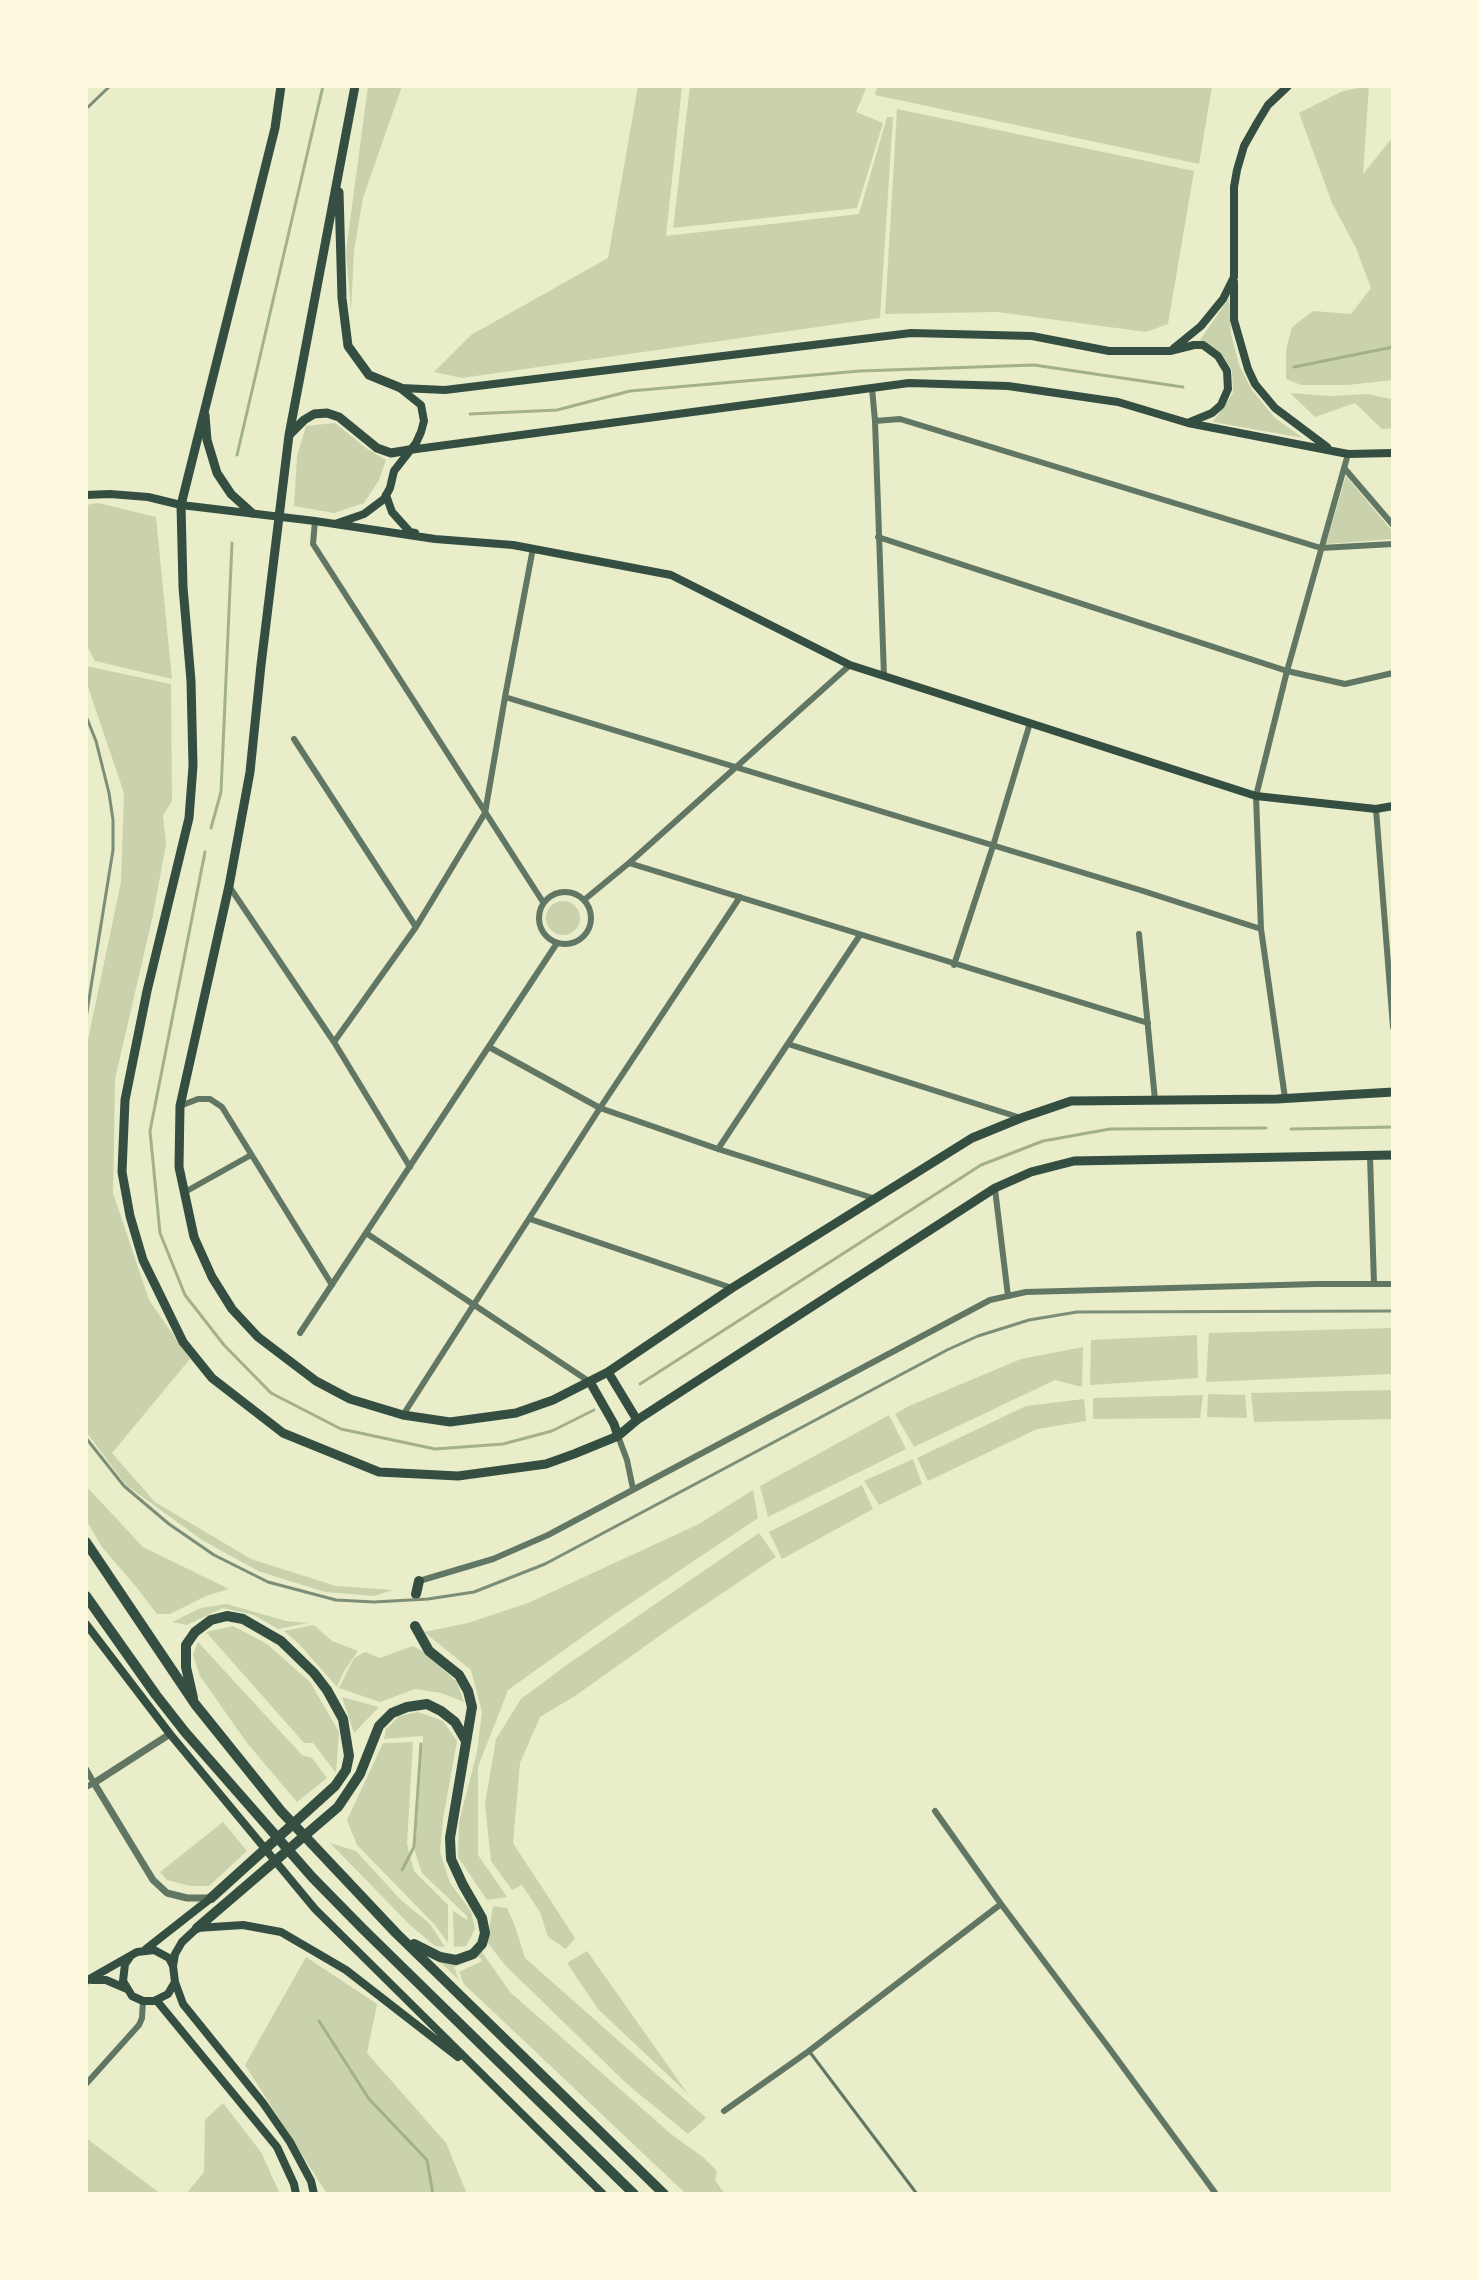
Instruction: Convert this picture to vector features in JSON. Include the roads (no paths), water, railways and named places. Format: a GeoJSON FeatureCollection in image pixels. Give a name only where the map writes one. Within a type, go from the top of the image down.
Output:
{"type":"FeatureCollection","features":[{"type":"Feature","properties":{"kind":"highway"},"geometry":{"type":"LineString","coordinates":[[86,1542],[195,1704],[281,1811],[396,1933],[664,2194]]}},
{"type":"Feature","properties":{"kind":"highway"},"geometry":{"type":"LineString","coordinates":[[416,1594],[419,1581]]}},
{"type":"Feature","properties":{"kind":"highway"},"geometry":{"type":"LineString","coordinates":[[86,1596],[185,1732],[312,1877],[634,2194]]}},
{"type":"Feature","properties":{"kind":"highway"},"geometry":{"type":"LineString","coordinates":[[195,1704],[186,1667],[186,1645],[195,1632],[211,1620],[227,1616],[243,1619],[281,1641],[314,1673],[343,1719],[349,1756],[346,1770],[335,1786],[211,1898]]}},
{"type":"Feature","properties":{"kind":"highway"},"geometry":{"type":"LineString","coordinates":[[396,1933],[423,1950],[456,1960],[473,1954],[482,1944],[485,1933],[482,1918],[451,1859],[450,1838],[472,1707],[459,1675],[429,1651],[415,1626]]}},
{"type":"Feature","properties":{"kind":"highway"},"geometry":{"type":"LineString","coordinates":[[197,1928],[342,1803],[360,1774],[379,1726],[392,1713],[427,1704],[455,1722],[466,1741]]}},
{"type":"Feature","properties":{"kind":"main road"},"geometry":{"type":"LineString","coordinates":[[281,86],[275,128],[181,505],[183,587],[191,681],[193,766],[189,818],[147,991],[125,1100],[122,1172],[143,1260],[183,1342],[212,1378],[283,1433],[379,1472],[458,1476],[546,1464],[618,1436],[637,1420],[995,1188],[1031,1172],[1074,1161],[1393,1155]]}},
{"type":"Feature","properties":{"kind":"main road"},"geometry":{"type":"LineString","coordinates":[[355,86],[289,435],[250,772],[229,886],[180,1106],[179,1167],[194,1237],[212,1277],[232,1309],[258,1337],[316,1381],[350,1399],[403,1415],[450,1422],[516,1413],[553,1400],[608,1372],[732,1288],[972,1138],[1021,1118],[1071,1101],[1285,1098],[1393,1092]]}},
{"type":"Feature","properties":{"kind":"main road"},"geometry":{"type":"LineString","coordinates":[[1288,86],[1268,105],[1244,146],[1237,170],[1234,187],[1234,320],[1255,384],[1275,408],[1332,450]]}},
{"type":"Feature","properties":{"kind":"main road"},"geometry":{"type":"LineString","coordinates":[[332,525],[364,514],[386,495],[394,471],[416,443],[424,421],[421,405],[401,388],[369,375],[348,346],[342,298],[339,172]]}},
{"type":"Feature","properties":{"kind":"main road"},"geometry":{"type":"LineString","coordinates":[[1170,351],[1201,326],[1223,299],[1234,277]]}},
{"type":"Feature","properties":{"kind":"main road"},"geometry":{"type":"LineString","coordinates":[[401,388],[445,390],[911,333],[1032,336],[1109,351],[1170,351],[1203,345],[1218,356],[1227,371],[1228,389],[1221,405],[1212,413],[1188,423]]}},
{"type":"Feature","properties":{"kind":"main road"},"geometry":{"type":"LineString","coordinates":[[289,435],[314,414],[327,413],[339,417],[377,448],[391,453],[909,383],[1008,386],[1118,402],[1188,423],[1348,454],[1391,454]]}},
{"type":"Feature","properties":{"kind":"main road"},"geometry":{"type":"LineString","coordinates":[[204,408],[207,440],[217,473],[231,494],[255,514]]}},
{"type":"Feature","properties":{"kind":"main road"},"geometry":{"type":"LineString","coordinates":[[86,495],[148,497],[181,505],[435,539],[513,545],[671,575],[850,665],[1256,796],[1376,809],[1393,806]]}},
{"type":"Feature","properties":{"kind":"main road"},"geometry":{"type":"LineString","coordinates":[[386,495],[392,512],[410,532],[435,539]]}},
{"type":"Feature","properties":{"kind":"main road"},"geometry":{"type":"LineString","coordinates":[[608,1372],[637,1420]]}},
{"type":"Feature","properties":{"kind":"main road"},"geometry":{"type":"LineString","coordinates":[[590,1382],[618,1436]]}},
{"type":"Feature","properties":{"kind":"main road"},"geometry":{"type":"LineString","coordinates":[[86,1624],[170,1734],[315,1909],[603,2194]]}},
{"type":"Feature","properties":{"kind":"main road"},"geometry":{"type":"LineString","coordinates":[[87,1981],[145,1949],[211,1898]]}},
{"type":"Feature","properties":{"kind":"main road"},"geometry":{"type":"LineString","coordinates":[[314,2194],[311,2181],[290,2142],[263,2103],[183,2004],[175,1982],[175,1954],[182,1942],[197,1928],[243,1925],[281,1932],[346,1970],[491,2083]]}},
{"type":"Feature","properties":{"kind":"main road"},"geometry":{"type":"LineString","coordinates":[[145,1949],[162,1953],[173,1966]]}},
{"type":"Feature","properties":{"kind":"main road"},"geometry":{"type":"LineString","coordinates":[[130,1957],[123,1973],[132,1996],[143,2001],[157,2001],[168,1994],[175,1982]]}},
{"type":"Feature","properties":{"kind":"main road"},"geometry":{"type":"LineString","coordinates":[[87,1981],[106,1980],[127,1989]]}},
{"type":"Feature","properties":{"kind":"main road"},"geometry":{"type":"LineString","coordinates":[[157,2001],[277,2147],[296,2194]]}},
{"type":"Feature","properties":{"kind":"street"},"geometry":{"type":"LineString","coordinates":[[872,388],[884,676]]}},
{"type":"Feature","properties":{"kind":"street"},"geometry":{"type":"LineString","coordinates":[[875,421],[900,419],[1321,548],[1393,544]]}},
{"type":"Feature","properties":{"kind":"street"},"geometry":{"type":"LineString","coordinates":[[1285,1098],[1261,929],[1256,796],[1287,671],[1348,454]]}},
{"type":"Feature","properties":{"kind":"street"},"geometry":{"type":"LineString","coordinates":[[1345,469],[1393,525]]}},
{"type":"Feature","properties":{"kind":"street"},"geometry":{"type":"LineString","coordinates":[[315,521],[313,544],[543,902]]}},
{"type":"Feature","properties":{"kind":"street"},"geometry":{"type":"LineString","coordinates":[[878,537],[1287,671],[1345,684],[1393,673]]}},
{"type":"Feature","properties":{"kind":"street"},"geometry":{"type":"LineString","coordinates":[[334,1042],[416,927],[485,813],[533,548]]}},
{"type":"Feature","properties":{"kind":"street"},"geometry":{"type":"LineString","coordinates":[[584,900],[850,665]]}},
{"type":"Feature","properties":{"kind":"street"},"geometry":{"type":"LineString","coordinates":[[505,697],[1261,929]]}},
{"type":"Feature","properties":{"kind":"street"},"geometry":{"type":"LineString","coordinates":[[954,965],[1030,723]]}},
{"type":"Feature","properties":{"kind":"street"},"geometry":{"type":"LineString","coordinates":[[294,739],[416,927]]}},
{"type":"Feature","properties":{"kind":"street"},"geometry":{"type":"LineString","coordinates":[[1376,809],[1393,1027]]}},
{"type":"Feature","properties":{"kind":"street"},"geometry":{"type":"LineString","coordinates":[[629,863],[1148,1023]]}},
{"type":"Feature","properties":{"kind":"street"},"geometry":{"type":"LineString","coordinates":[[229,886],[334,1042],[410,1167]]}},
{"type":"Feature","properties":{"kind":"street"},"geometry":{"type":"LineString","coordinates":[[563,891],[584,900],[591,915],[587,932],[574,943],[557,943],[549,939],[540,926],[543,902],[563,891]]}},
{"type":"Feature","properties":{"kind":"street"},"geometry":{"type":"LineString","coordinates":[[403,1415],[740,897]]}},
{"type":"Feature","properties":{"kind":"street"},"geometry":{"type":"LineString","coordinates":[[1139,934],[1155,1100]]}},
{"type":"Feature","properties":{"kind":"street"},"geometry":{"type":"LineString","coordinates":[[718,1149],[860,935]]}},
{"type":"Feature","properties":{"kind":"street"},"geometry":{"type":"LineString","coordinates":[[300,1333],[557,943]]}},
{"type":"Feature","properties":{"kind":"street"},"geometry":{"type":"LineString","coordinates":[[788,1044],[1021,1118]]}},
{"type":"Feature","properties":{"kind":"street"},"geometry":{"type":"LineString","coordinates":[[489,1047],[600,1108],[876,1199]]}},
{"type":"Feature","properties":{"kind":"street"},"geometry":{"type":"LineString","coordinates":[[180,1106],[198,1099],[210,1099],[222,1107],[332,1285]]}},
{"type":"Feature","properties":{"kind":"street"},"geometry":{"type":"LineString","coordinates":[[183,1193],[251,1155]]}},
{"type":"Feature","properties":{"kind":"street"},"geometry":{"type":"LineString","coordinates":[[1370,1156],[1374,1284]]}},
{"type":"Feature","properties":{"kind":"street"},"geometry":{"type":"LineString","coordinates":[[995,1188],[1008,1296]]}},
{"type":"Feature","properties":{"kind":"street"},"geometry":{"type":"LineString","coordinates":[[530,1219],[732,1288]]}},
{"type":"Feature","properties":{"kind":"street"},"geometry":{"type":"LineString","coordinates":[[366,1233],[590,1382]]}},
{"type":"Feature","properties":{"kind":"street"},"geometry":{"type":"LineString","coordinates":[[419,1581],[493,1559],[548,1535],[990,1300],[1026,1292],[1393,1284]]}},
{"type":"Feature","properties":{"kind":"street"},"geometry":{"type":"LineString","coordinates":[[618,1436],[633,1489]]}},
{"type":"Feature","properties":{"kind":"street"},"geometry":{"type":"LineString","coordinates":[[90,1785],[170,1734]]}},
{"type":"Feature","properties":{"kind":"street"},"geometry":{"type":"LineString","coordinates":[[86,1769],[90,1785],[153,1880],[167,1893],[187,1898],[211,1898]]}},
{"type":"Feature","properties":{"kind":"street"},"geometry":{"type":"LineString","coordinates":[[935,1811],[1216,2194]]}},
{"type":"Feature","properties":{"kind":"street"},"geometry":{"type":"LineString","coordinates":[[724,2111],[809,2051],[1001,1904]]}},
{"type":"Feature","properties":{"kind":"street"},"geometry":{"type":"LineString","coordinates":[[86,2084],[139,2025],[143,2001]]}},
{"type":"Feature","properties":{"kind":"lane"},"geometry":{"type":"LineString","coordinates":[[809,2051],[917,2194]]}},
{"type":"Feature","properties":{"kind":"waterway"},"geometry":{"type":"LineString","coordinates":[[237,455],[323,86]]}},
{"type":"Feature","properties":{"kind":"waterway"},"geometry":{"type":"LineString","coordinates":[[1294,367],[1393,347]]}},
{"type":"Feature","properties":{"kind":"waterway"},"geometry":{"type":"LineString","coordinates":[[470,414],[557,410],[630,391],[860,371],[1034,365],[1183,387]]}},
{"type":"Feature","properties":{"kind":"waterway"},"geometry":{"type":"LineString","coordinates":[[211,828],[221,792],[232,543]]}},
{"type":"Feature","properties":{"kind":"waterway"},"geometry":{"type":"LineString","coordinates":[[205,852],[150,1131],[160,1233],[185,1295],[224,1345],[271,1393],[341,1429],[435,1449],[503,1444],[552,1431],[594,1410]]}},
{"type":"Feature","properties":{"kind":"waterway"},"geometry":{"type":"LineString","coordinates":[[1291,1129],[1393,1127]]}},
{"type":"Feature","properties":{"kind":"waterway"},"geometry":{"type":"LineString","coordinates":[[640,1384],[981,1165],[1043,1141],[1110,1129],[1266,1128]]}},
{"type":"Feature","properties":{"kind":"waterway"},"geometry":{"type":"LineString","coordinates":[[402,1870],[414,1847],[421,1744]]}},
{"type":"Feature","properties":{"kind":"waterway"},"geometry":{"type":"LineString","coordinates":[[319,2021],[369,2099],[427,2160],[433,2194]]}},
{"type":"Feature","properties":{"kind":"railway"},"geometry":{"type":"LineString","coordinates":[[86,109],[110,86]]}},
{"type":"Feature","properties":{"kind":"railway"},"geometry":{"type":"LineString","coordinates":[[86,716],[96,741],[113,820],[113,850],[86,1018]]}},
{"type":"Feature","properties":{"kind":"railway"},"geometry":{"type":"LineString","coordinates":[[86,1438],[124,1486],[169,1524],[214,1555],[268,1582],[336,1600],[374,1602],[428,1599],[474,1592],[545,1564],[947,1350],[978,1336],[1029,1320],[1077,1312],[1393,1311]]}}]}
